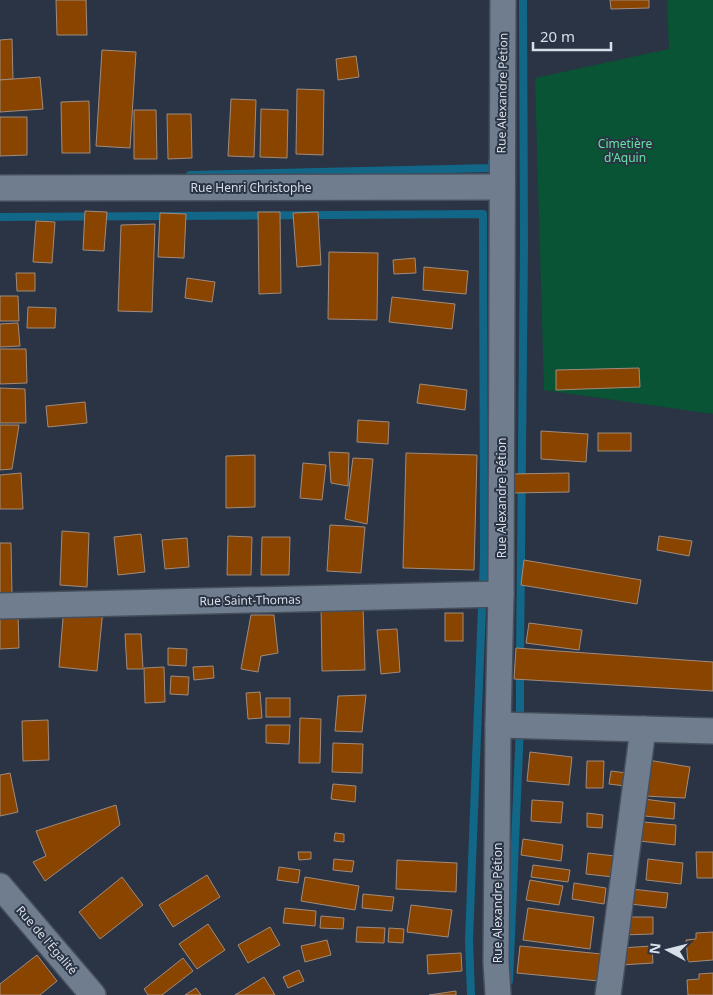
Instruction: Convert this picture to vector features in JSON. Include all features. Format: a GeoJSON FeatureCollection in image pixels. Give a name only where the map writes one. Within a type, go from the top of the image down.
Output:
{"type":"FeatureCollection","features":[{"type":"Feature","properties":{"kind":"street","name":"Rue Alexandre Pétion"},"geometry":{"type":"LineString","coordinates":[[498,995],[496,962],[501,594],[503,0]]}},
{"type":"Feature","properties":{"kind":"street","name":"Rue Henri Christophe"},"geometry":{"type":"LineString","coordinates":[[0,188],[502,187]]}},
{"type":"Feature","properties":{"kind":"street","name":"Rue Saint-Thomas"},"geometry":{"type":"LineString","coordinates":[[0,606],[501,594]]}},
{"type":"Feature","properties":{"kind":"street"},"geometry":{"type":"LineString","coordinates":[[498,725],[713,731]]}},
{"type":"Feature","properties":{"kind":"street"},"geometry":{"type":"LineString","coordinates":[[608,995],[642,729]]}},
{"type":"Feature","properties":{"kind":"street","name":"Rue de l'Égalité"},"geometry":{"type":"LineString","coordinates":[[0,886],[94,995]]}},
{"type":"Feature","properties":{"kind":"green space","name":"Cimetière d'Aquin"},"geometry":{"type":"Polygon","coordinates":[[[667,0],[713,0],[713,414],[544,390],[535,78],[669,49],[667,0]]]}},
{"type":"Feature","properties":{"kind":"building"},"geometry":{"type":"Polygon","coordinates":[[[56,0],[86,0],[87,35],[57,35],[56,0]]]}},
{"type":"Feature","properties":{"kind":"building"},"geometry":{"type":"Polygon","coordinates":[[[610,0],[649,0],[649,8],[611,9],[610,0]]]}},
{"type":"Feature","properties":{"kind":"building"},"geometry":{"type":"Polygon","coordinates":[[[12,39],[13,79],[0,80],[0,40],[12,39]]]}},
{"type":"Feature","properties":{"kind":"building"},"geometry":{"type":"Polygon","coordinates":[[[102,50],[136,52],[130,148],[96,146],[102,50]]]}},
{"type":"Feature","properties":{"kind":"building"},"geometry":{"type":"Polygon","coordinates":[[[356,56],[359,77],[338,80],[336,59],[356,56]]]}},
{"type":"Feature","properties":{"kind":"building"},"geometry":{"type":"Polygon","coordinates":[[[40,77],[43,109],[0,112],[0,80],[40,77]]]}},
{"type":"Feature","properties":{"kind":"building"},"geometry":{"type":"Polygon","coordinates":[[[297,89],[324,90],[323,155],[296,154],[297,89]]]}},
{"type":"Feature","properties":{"kind":"building"},"geometry":{"type":"Polygon","coordinates":[[[231,99],[256,100],[254,157],[228,156],[231,99]]]}},
{"type":"Feature","properties":{"kind":"building"},"geometry":{"type":"Polygon","coordinates":[[[89,101],[90,153],[62,153],[61,102],[89,101]]]}},
{"type":"Feature","properties":{"kind":"building"},"geometry":{"type":"Polygon","coordinates":[[[261,109],[288,110],[287,158],[260,157],[261,109]]]}},
{"type":"Feature","properties":{"kind":"building"},"geometry":{"type":"Polygon","coordinates":[[[134,110],[156,110],[157,159],[134,159],[134,110]]]}},
{"type":"Feature","properties":{"kind":"building"},"geometry":{"type":"Polygon","coordinates":[[[167,114],[191,114],[192,158],[168,159],[167,114]]]}},
{"type":"Feature","properties":{"kind":"building"},"geometry":{"type":"Polygon","coordinates":[[[0,117],[27,117],[27,155],[0,156],[0,117]]]}},
{"type":"Feature","properties":{"kind":"building"},"geometry":{"type":"Polygon","coordinates":[[[85,211],[107,212],[104,251],[83,250],[85,211]]]}},
{"type":"Feature","properties":{"kind":"building"},"geometry":{"type":"Polygon","coordinates":[[[258,212],[280,212],[281,293],[259,294],[258,212]]]}},
{"type":"Feature","properties":{"kind":"building"},"geometry":{"type":"Polygon","coordinates":[[[318,212],[321,265],[297,267],[293,213],[318,212]]]}},
{"type":"Feature","properties":{"kind":"building"},"geometry":{"type":"Polygon","coordinates":[[[160,213],[186,214],[184,258],[158,257],[160,213]]]}},
{"type":"Feature","properties":{"kind":"building"},"geometry":{"type":"Polygon","coordinates":[[[36,221],[55,222],[52,263],[33,262],[36,221]]]}},
{"type":"Feature","properties":{"kind":"building"},"geometry":{"type":"Polygon","coordinates":[[[155,224],[152,312],[118,311],[121,225],[155,224]]]}},
{"type":"Feature","properties":{"kind":"building"},"geometry":{"type":"Polygon","coordinates":[[[329,252],[378,253],[377,320],[328,319],[329,252]]]}},
{"type":"Feature","properties":{"kind":"building"},"geometry":{"type":"Polygon","coordinates":[[[415,258],[416,273],[394,274],[393,260],[415,258]]]}},
{"type":"Feature","properties":{"kind":"building"},"geometry":{"type":"Polygon","coordinates":[[[424,267],[468,271],[466,294],[423,290],[424,267]]]}},
{"type":"Feature","properties":{"kind":"building"},"geometry":{"type":"Polygon","coordinates":[[[16,273],[35,273],[35,291],[17,291],[16,273]]]}},
{"type":"Feature","properties":{"kind":"building"},"geometry":{"type":"Polygon","coordinates":[[[187,278],[215,282],[212,302],[185,298],[187,278]]]}},
{"type":"Feature","properties":{"kind":"building"},"geometry":{"type":"Polygon","coordinates":[[[0,296],[18,296],[19,321],[0,321],[0,296]]]}},
{"type":"Feature","properties":{"kind":"building"},"geometry":{"type":"Polygon","coordinates":[[[392,297],[455,304],[452,329],[389,322],[392,297]]]}},
{"type":"Feature","properties":{"kind":"building"},"geometry":{"type":"Polygon","coordinates":[[[28,307],[56,308],[55,328],[27,328],[28,307]]]}},
{"type":"Feature","properties":{"kind":"building"},"geometry":{"type":"Polygon","coordinates":[[[18,323],[20,346],[0,347],[0,324],[18,323]]]}},
{"type":"Feature","properties":{"kind":"building"},"geometry":{"type":"Polygon","coordinates":[[[0,349],[26,349],[27,383],[0,384],[0,349]]]}},
{"type":"Feature","properties":{"kind":"building"},"geometry":{"type":"Polygon","coordinates":[[[639,368],[640,387],[556,390],[556,370],[639,368]]]}},
{"type":"Feature","properties":{"kind":"building"},"geometry":{"type":"Polygon","coordinates":[[[420,384],[467,390],[465,410],[417,403],[420,384]]]}},
{"type":"Feature","properties":{"kind":"building"},"geometry":{"type":"Polygon","coordinates":[[[0,388],[25,389],[26,423],[0,423],[0,388]]]}},
{"type":"Feature","properties":{"kind":"building"},"geometry":{"type":"Polygon","coordinates":[[[85,402],[87,423],[48,427],[46,406],[85,402]]]}},
{"type":"Feature","properties":{"kind":"building"},"geometry":{"type":"Polygon","coordinates":[[[358,420],[389,422],[388,444],[357,442],[358,420]]]}},
{"type":"Feature","properties":{"kind":"building"},"geometry":{"type":"Polygon","coordinates":[[[0,425],[19,425],[12,469],[0,470],[0,425]]]}},
{"type":"Feature","properties":{"kind":"building"},"geometry":{"type":"Polygon","coordinates":[[[541,431],[588,434],[586,462],[541,459],[541,431]]]}},
{"type":"Feature","properties":{"kind":"building"},"geometry":{"type":"Polygon","coordinates":[[[598,433],[631,433],[631,451],[598,451],[598,433]]]}},
{"type":"Feature","properties":{"kind":"building"},"geometry":{"type":"Polygon","coordinates":[[[329,452],[349,453],[348,486],[331,483],[329,452]]]}},
{"type":"Feature","properties":{"kind":"building"},"geometry":{"type":"Polygon","coordinates":[[[406,453],[477,455],[474,570],[403,568],[406,453]]]}},
{"type":"Feature","properties":{"kind":"building"},"geometry":{"type":"Polygon","coordinates":[[[255,455],[255,507],[226,508],[226,456],[255,455]]]}},
{"type":"Feature","properties":{"kind":"building"},"geometry":{"type":"Polygon","coordinates":[[[353,458],[373,459],[367,524],[345,519],[353,458]]]}},
{"type":"Feature","properties":{"kind":"building"},"geometry":{"type":"Polygon","coordinates":[[[303,463],[326,465],[322,500],[300,498],[303,463]]]}},
{"type":"Feature","properties":{"kind":"building"},"geometry":{"type":"Polygon","coordinates":[[[21,473],[23,509],[0,509],[0,475],[21,473]]]}},
{"type":"Feature","properties":{"kind":"building"},"geometry":{"type":"Polygon","coordinates":[[[569,473],[569,492],[511,493],[511,474],[569,473]]]}},
{"type":"Feature","properties":{"kind":"building"},"geometry":{"type":"Polygon","coordinates":[[[330,525],[365,527],[361,573],[327,571],[330,525]]]}},
{"type":"Feature","properties":{"kind":"building"},"geometry":{"type":"Polygon","coordinates":[[[62,531],[89,533],[87,587],[60,585],[62,531]]]}},
{"type":"Feature","properties":{"kind":"building"},"geometry":{"type":"Polygon","coordinates":[[[141,534],[145,572],[118,575],[114,537],[141,534]]]}},
{"type":"Feature","properties":{"kind":"building"},"geometry":{"type":"Polygon","coordinates":[[[228,536],[252,537],[251,575],[227,575],[228,536]]]}},
{"type":"Feature","properties":{"kind":"building"},"geometry":{"type":"Polygon","coordinates":[[[659,536],[692,541],[689,556],[657,550],[659,536]]]}},
{"type":"Feature","properties":{"kind":"building"},"geometry":{"type":"Polygon","coordinates":[[[262,537],[290,537],[289,575],[261,575],[262,537]]]}},
{"type":"Feature","properties":{"kind":"building"},"geometry":{"type":"Polygon","coordinates":[[[187,538],[189,567],[165,569],[162,540],[187,538]]]}},
{"type":"Feature","properties":{"kind":"building"},"geometry":{"type":"Polygon","coordinates":[[[0,543],[11,543],[12,594],[0,594],[0,543]]]}},
{"type":"Feature","properties":{"kind":"building"},"geometry":{"type":"Polygon","coordinates":[[[524,560],[641,580],[637,604],[521,585],[524,560]]]}},
{"type":"Feature","properties":{"kind":"building"},"geometry":{"type":"Polygon","coordinates":[[[363,605],[365,670],[322,671],[321,606],[363,605]]]}},
{"type":"Feature","properties":{"kind":"building"},"geometry":{"type":"Polygon","coordinates":[[[64,606],[103,609],[97,671],[59,667],[64,606]]]}},
{"type":"Feature","properties":{"kind":"building"},"geometry":{"type":"Polygon","coordinates":[[[445,613],[463,613],[463,641],[445,641],[445,613]]]}},
{"type":"Feature","properties":{"kind":"building"},"geometry":{"type":"Polygon","coordinates":[[[0,614],[18,614],[19,648],[0,649],[0,614]]]}},
{"type":"Feature","properties":{"kind":"building"},"geometry":{"type":"Polygon","coordinates":[[[251,615],[274,615],[278,653],[261,656],[258,672],[241,669],[251,615]]]}},
{"type":"Feature","properties":{"kind":"building"},"geometry":{"type":"Polygon","coordinates":[[[529,623],[582,630],[579,650],[526,643],[529,623]]]}},
{"type":"Feature","properties":{"kind":"building"},"geometry":{"type":"Polygon","coordinates":[[[397,629],[400,672],[381,674],[377,630],[397,629]]]}},
{"type":"Feature","properties":{"kind":"building"},"geometry":{"type":"Polygon","coordinates":[[[125,634],[141,634],[143,669],[127,669],[125,634]]]}},
{"type":"Feature","properties":{"kind":"building"},"geometry":{"type":"Polygon","coordinates":[[[168,648],[187,649],[186,666],[168,665],[168,648]]]}},
{"type":"Feature","properties":{"kind":"building"},"geometry":{"type":"Polygon","coordinates":[[[516,648],[713,662],[713,691],[514,679],[516,648]]]}},
{"type":"Feature","properties":{"kind":"building"},"geometry":{"type":"Polygon","coordinates":[[[213,666],[214,678],[194,680],[193,667],[213,666]]]}},
{"type":"Feature","properties":{"kind":"building"},"geometry":{"type":"Polygon","coordinates":[[[164,667],[165,702],[145,703],[144,668],[164,667]]]}},
{"type":"Feature","properties":{"kind":"building"},"geometry":{"type":"Polygon","coordinates":[[[171,676],[189,677],[188,695],[170,694],[171,676]]]}},
{"type":"Feature","properties":{"kind":"building"},"geometry":{"type":"Polygon","coordinates":[[[260,692],[262,718],[248,719],[246,693],[260,692]]]}},
{"type":"Feature","properties":{"kind":"building"},"geometry":{"type":"Polygon","coordinates":[[[366,695],[362,732],[335,731],[338,696],[366,695]]]}},
{"type":"Feature","properties":{"kind":"building"},"geometry":{"type":"Polygon","coordinates":[[[266,698],[290,698],[290,717],[266,717],[266,698]]]}},
{"type":"Feature","properties":{"kind":"building"},"geometry":{"type":"Polygon","coordinates":[[[300,718],[321,719],[320,763],[299,763],[300,718]]]}},
{"type":"Feature","properties":{"kind":"building"},"geometry":{"type":"Polygon","coordinates":[[[48,720],[49,760],[23,761],[22,721],[48,720]]]}},
{"type":"Feature","properties":{"kind":"building"},"geometry":{"type":"Polygon","coordinates":[[[266,725],[290,725],[289,744],[266,743],[266,725]]]}},
{"type":"Feature","properties":{"kind":"building"},"geometry":{"type":"Polygon","coordinates":[[[333,743],[363,744],[362,773],[332,772],[333,743]]]}},
{"type":"Feature","properties":{"kind":"building"},"geometry":{"type":"Polygon","coordinates":[[[530,752],[572,757],[569,785],[527,781],[530,752]]]}},
{"type":"Feature","properties":{"kind":"building"},"geometry":{"type":"Polygon","coordinates":[[[648,760],[690,767],[685,798],[644,796],[648,760]]]}},
{"type":"Feature","properties":{"kind":"building"},"geometry":{"type":"Polygon","coordinates":[[[587,761],[604,761],[603,788],[586,788],[587,761]]]}},
{"type":"Feature","properties":{"kind":"building"},"geometry":{"type":"Polygon","coordinates":[[[611,771],[627,773],[625,786],[609,784],[611,771]]]}},
{"type":"Feature","properties":{"kind":"building"},"geometry":{"type":"Polygon","coordinates":[[[10,773],[18,812],[0,816],[0,775],[10,773]]]}},
{"type":"Feature","properties":{"kind":"building"},"geometry":{"type":"Polygon","coordinates":[[[333,784],[356,786],[355,802],[331,799],[333,784]]]}},
{"type":"Feature","properties":{"kind":"building"},"geometry":{"type":"Polygon","coordinates":[[[636,798],[675,803],[674,819],[635,815],[636,798]]]}},
{"type":"Feature","properties":{"kind":"building"},"geometry":{"type":"Polygon","coordinates":[[[532,800],[563,802],[561,823],[531,821],[532,800]]]}},
{"type":"Feature","properties":{"kind":"building"},"geometry":{"type":"Polygon","coordinates":[[[116,805],[120,825],[45,881],[33,862],[46,856],[36,831],[116,805]]]}},
{"type":"Feature","properties":{"kind":"building"},"geometry":{"type":"Polygon","coordinates":[[[587,813],[603,815],[602,828],[587,827],[587,813]]]}},
{"type":"Feature","properties":{"kind":"building"},"geometry":{"type":"Polygon","coordinates":[[[633,821],[676,825],[675,845],[631,840],[633,821]]]}},
{"type":"Feature","properties":{"kind":"building"},"geometry":{"type":"Polygon","coordinates":[[[335,833],[344,834],[344,842],[334,841],[335,833]]]}},
{"type":"Feature","properties":{"kind":"building"},"geometry":{"type":"Polygon","coordinates":[[[523,839],[563,845],[561,861],[521,855],[523,839]]]}},
{"type":"Feature","properties":{"kind":"building"},"geometry":{"type":"Polygon","coordinates":[[[298,852],[311,852],[311,859],[299,860],[298,852]]]}},
{"type":"Feature","properties":{"kind":"building"},"geometry":{"type":"Polygon","coordinates":[[[696,852],[713,852],[713,878],[697,878],[696,852]]]}},
{"type":"Feature","properties":{"kind":"building"},"geometry":{"type":"Polygon","coordinates":[[[588,853],[624,857],[622,878],[586,874],[588,853]]]}},
{"type":"Feature","properties":{"kind":"building"},"geometry":{"type":"Polygon","coordinates":[[[334,859],[354,861],[352,872],[333,870],[334,859]]]}},
{"type":"Feature","properties":{"kind":"building"},"geometry":{"type":"Polygon","coordinates":[[[648,859],[683,863],[681,884],[646,880],[648,859]]]}},
{"type":"Feature","properties":{"kind":"building"},"geometry":{"type":"Polygon","coordinates":[[[397,860],[457,863],[456,892],[396,889],[397,860]]]}},
{"type":"Feature","properties":{"kind":"building"},"geometry":{"type":"Polygon","coordinates":[[[533,865],[570,870],[568,882],[531,877],[533,865]]]}},
{"type":"Feature","properties":{"kind":"building"},"geometry":{"type":"Polygon","coordinates":[[[279,867],[300,870],[298,883],[277,880],[279,867]]]}},
{"type":"Feature","properties":{"kind":"building"},"geometry":{"type":"Polygon","coordinates":[[[207,875],[220,897],[173,927],[159,905],[207,875]]]}},
{"type":"Feature","properties":{"kind":"building"},"geometry":{"type":"Polygon","coordinates":[[[122,877],[143,905],[100,939],[79,912],[122,877]]]}},
{"type":"Feature","properties":{"kind":"building"},"geometry":{"type":"Polygon","coordinates":[[[305,877],[359,886],[355,910],[301,901],[305,877]]]}},
{"type":"Feature","properties":{"kind":"building"},"geometry":{"type":"Polygon","coordinates":[[[530,880],[563,886],[559,905],[526,900],[530,880]]]}},
{"type":"Feature","properties":{"kind":"building"},"geometry":{"type":"Polygon","coordinates":[[[574,883],[606,888],[604,904],[572,899],[574,883]]]}},
{"type":"Feature","properties":{"kind":"building"},"geometry":{"type":"Polygon","coordinates":[[[631,889],[668,893],[666,908],[630,904],[631,889]]]}},
{"type":"Feature","properties":{"kind":"building"},"geometry":{"type":"Polygon","coordinates":[[[363,894],[394,897],[392,911],[362,908],[363,894]]]}},
{"type":"Feature","properties":{"kind":"building"},"geometry":{"type":"Polygon","coordinates":[[[411,905],[452,910],[448,937],[407,932],[411,905]]]}},
{"type":"Feature","properties":{"kind":"building"},"geometry":{"type":"Polygon","coordinates":[[[285,908],[316,911],[315,926],[283,923],[285,908]]]}},
{"type":"Feature","properties":{"kind":"building"},"geometry":{"type":"Polygon","coordinates":[[[528,908],[594,917],[590,949],[523,940],[528,908]]]}},
{"type":"Feature","properties":{"kind":"building"},"geometry":{"type":"Polygon","coordinates":[[[321,916],[344,918],[343,929],[320,928],[321,916]]]}},
{"type":"Feature","properties":{"kind":"building"},"geometry":{"type":"Polygon","coordinates":[[[621,917],[653,917],[653,934],[621,935],[621,917]]]}},
{"type":"Feature","properties":{"kind":"building"},"geometry":{"type":"Polygon","coordinates":[[[208,924],[225,950],[197,969],[179,944],[208,924]]]}},
{"type":"Feature","properties":{"kind":"building"},"geometry":{"type":"Polygon","coordinates":[[[270,927],[280,945],[248,963],[238,945],[270,927]]]}},
{"type":"Feature","properties":{"kind":"building"},"geometry":{"type":"Polygon","coordinates":[[[357,927],[385,928],[384,943],[356,942],[357,927]]]}},
{"type":"Feature","properties":{"kind":"building"},"geometry":{"type":"Polygon","coordinates":[[[389,928],[404,929],[403,943],[388,942],[389,928]]]}},
{"type":"Feature","properties":{"kind":"building"},"geometry":{"type":"Polygon","coordinates":[[[713,932],[713,960],[688,962],[686,940],[696,939],[696,933],[713,932]]]}},
{"type":"Feature","properties":{"kind":"building"},"geometry":{"type":"Polygon","coordinates":[[[327,940],[331,955],[305,962],[301,946],[327,940]]]}},
{"type":"Feature","properties":{"kind":"building"},"geometry":{"type":"Polygon","coordinates":[[[520,946],[612,955],[609,982],[517,973],[520,946]]]}},
{"type":"Feature","properties":{"kind":"building"},"geometry":{"type":"Polygon","coordinates":[[[652,946],[653,963],[621,965],[620,948],[652,946]]]}},
{"type":"Feature","properties":{"kind":"building"},"geometry":{"type":"Polygon","coordinates":[[[461,953],[462,971],[428,974],[427,955],[461,953]]]}},
{"type":"Feature","properties":{"kind":"building"},"geometry":{"type":"Polygon","coordinates":[[[37,955],[57,981],[40,995],[0,995],[0,984],[37,955]]]}},
{"type":"Feature","properties":{"kind":"building"},"geometry":{"type":"Polygon","coordinates":[[[183,958],[193,971],[162,995],[148,995],[144,989],[183,958]]]}},
{"type":"Feature","properties":{"kind":"building"},"geometry":{"type":"Polygon","coordinates":[[[299,970],[304,981],[288,988],[283,977],[299,970]]]}},
{"type":"Feature","properties":{"kind":"building"},"geometry":{"type":"Polygon","coordinates":[[[713,973],[713,995],[688,995],[687,980],[699,979],[699,974],[713,973]]]}},
{"type":"Feature","properties":{"kind":"building"},"geometry":{"type":"Polygon","coordinates":[[[264,977],[275,995],[235,995],[264,977]]]}},
{"type":"Feature","properties":{"kind":"building"},"geometry":{"type":"Polygon","coordinates":[[[196,988],[201,995],[185,995],[196,988]]]}},
{"type":"Feature","properties":{"kind":"building"},"geometry":{"type":"Polygon","coordinates":[[[456,991],[456,995],[429,995],[456,991]]]}},
{"type":"Feature","properties":{"kind":"waterway"},"geometry":{"type":"LineString","coordinates":[[520,658],[524,246],[523,0]]}},
{"type":"Feature","properties":{"kind":"waterway"},"geometry":{"type":"LineString","coordinates":[[190,175],[492,168],[492,162]]}},
{"type":"Feature","properties":{"kind":"waterway"},"geometry":{"type":"LineString","coordinates":[[0,217],[483,214],[484,556],[469,940],[471,995]]}},
{"type":"Feature","properties":{"kind":"waterway"},"geometry":{"type":"LineString","coordinates":[[509,981],[520,727],[520,670]]}}]}
